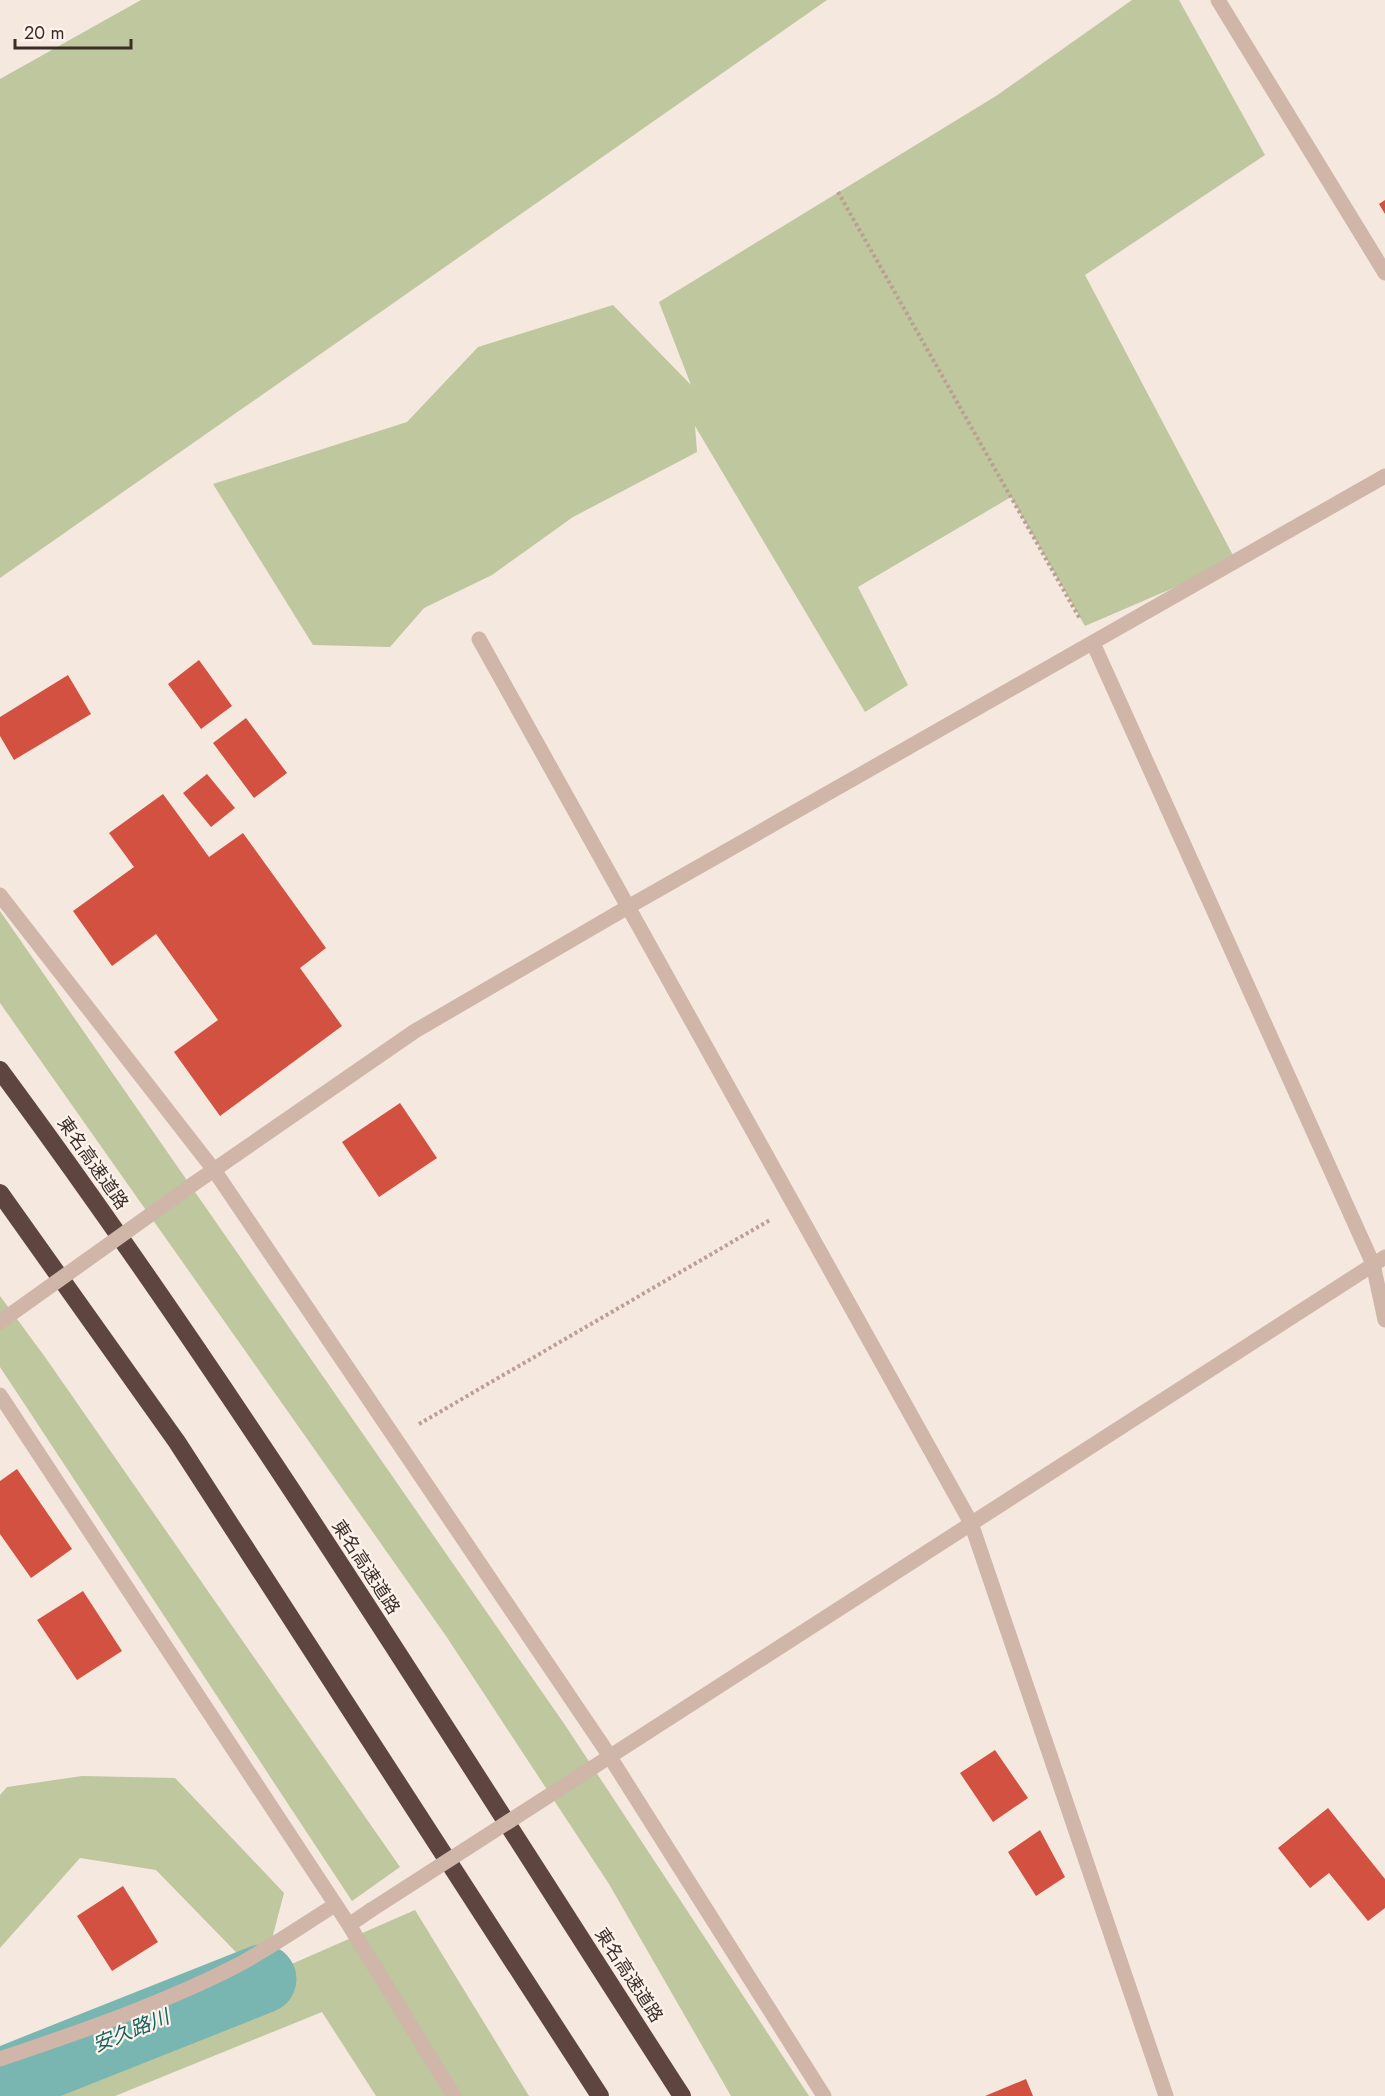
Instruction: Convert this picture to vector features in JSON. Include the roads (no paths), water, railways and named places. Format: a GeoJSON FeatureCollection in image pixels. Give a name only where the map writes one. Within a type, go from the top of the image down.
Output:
{"type":"FeatureCollection","features":[{"type":"Feature","properties":{"kind":"highway","name":"東名高速道路"},"geometry":{"type":"LineString","coordinates":[[0,1070],[65,1158],[237,1406],[682,2096]]}},
{"type":"Feature","properties":{"kind":"highway"},"geometry":{"type":"LineString","coordinates":[[0,1193],[177,1442],[600,2096]]}},
{"type":"Feature","properties":{"kind":"street"},"geometry":{"type":"LineString","coordinates":[[1218,0],[1385,273]]}},
{"type":"Feature","properties":{"kind":"street"},"geometry":{"type":"LineString","coordinates":[[0,1322],[192,1185],[415,1031],[628,907],[1385,476]]}},
{"type":"Feature","properties":{"kind":"street"},"geometry":{"type":"LineString","coordinates":[[479,639],[971,1523],[1166,2096]]}},
{"type":"Feature","properties":{"kind":"street"},"geometry":{"type":"LineString","coordinates":[[1093,643],[1379,1260],[1385,1320]]}},
{"type":"Feature","properties":{"kind":"street"},"geometry":{"type":"LineString","coordinates":[[0,896],[214,1170],[610,1756],[824,2096]]}},
{"type":"Feature","properties":{"kind":"street"},"geometry":{"type":"LineString","coordinates":[[348,1925],[1379,1260]]}},
{"type":"Feature","properties":{"kind":"street"},"geometry":{"type":"LineString","coordinates":[[0,1395],[348,1925],[454,2096]]}},
{"type":"Feature","properties":{"kind":"street"},"geometry":{"type":"LineString","coordinates":[[0,2059],[177,1993],[239,1964],[335,1905]]}},
{"type":"Feature","properties":{"kind":"waterway","name":"安久路川"},"geometry":{"type":"LineString","coordinates":[[0,2083],[262,1979]]}}]}
